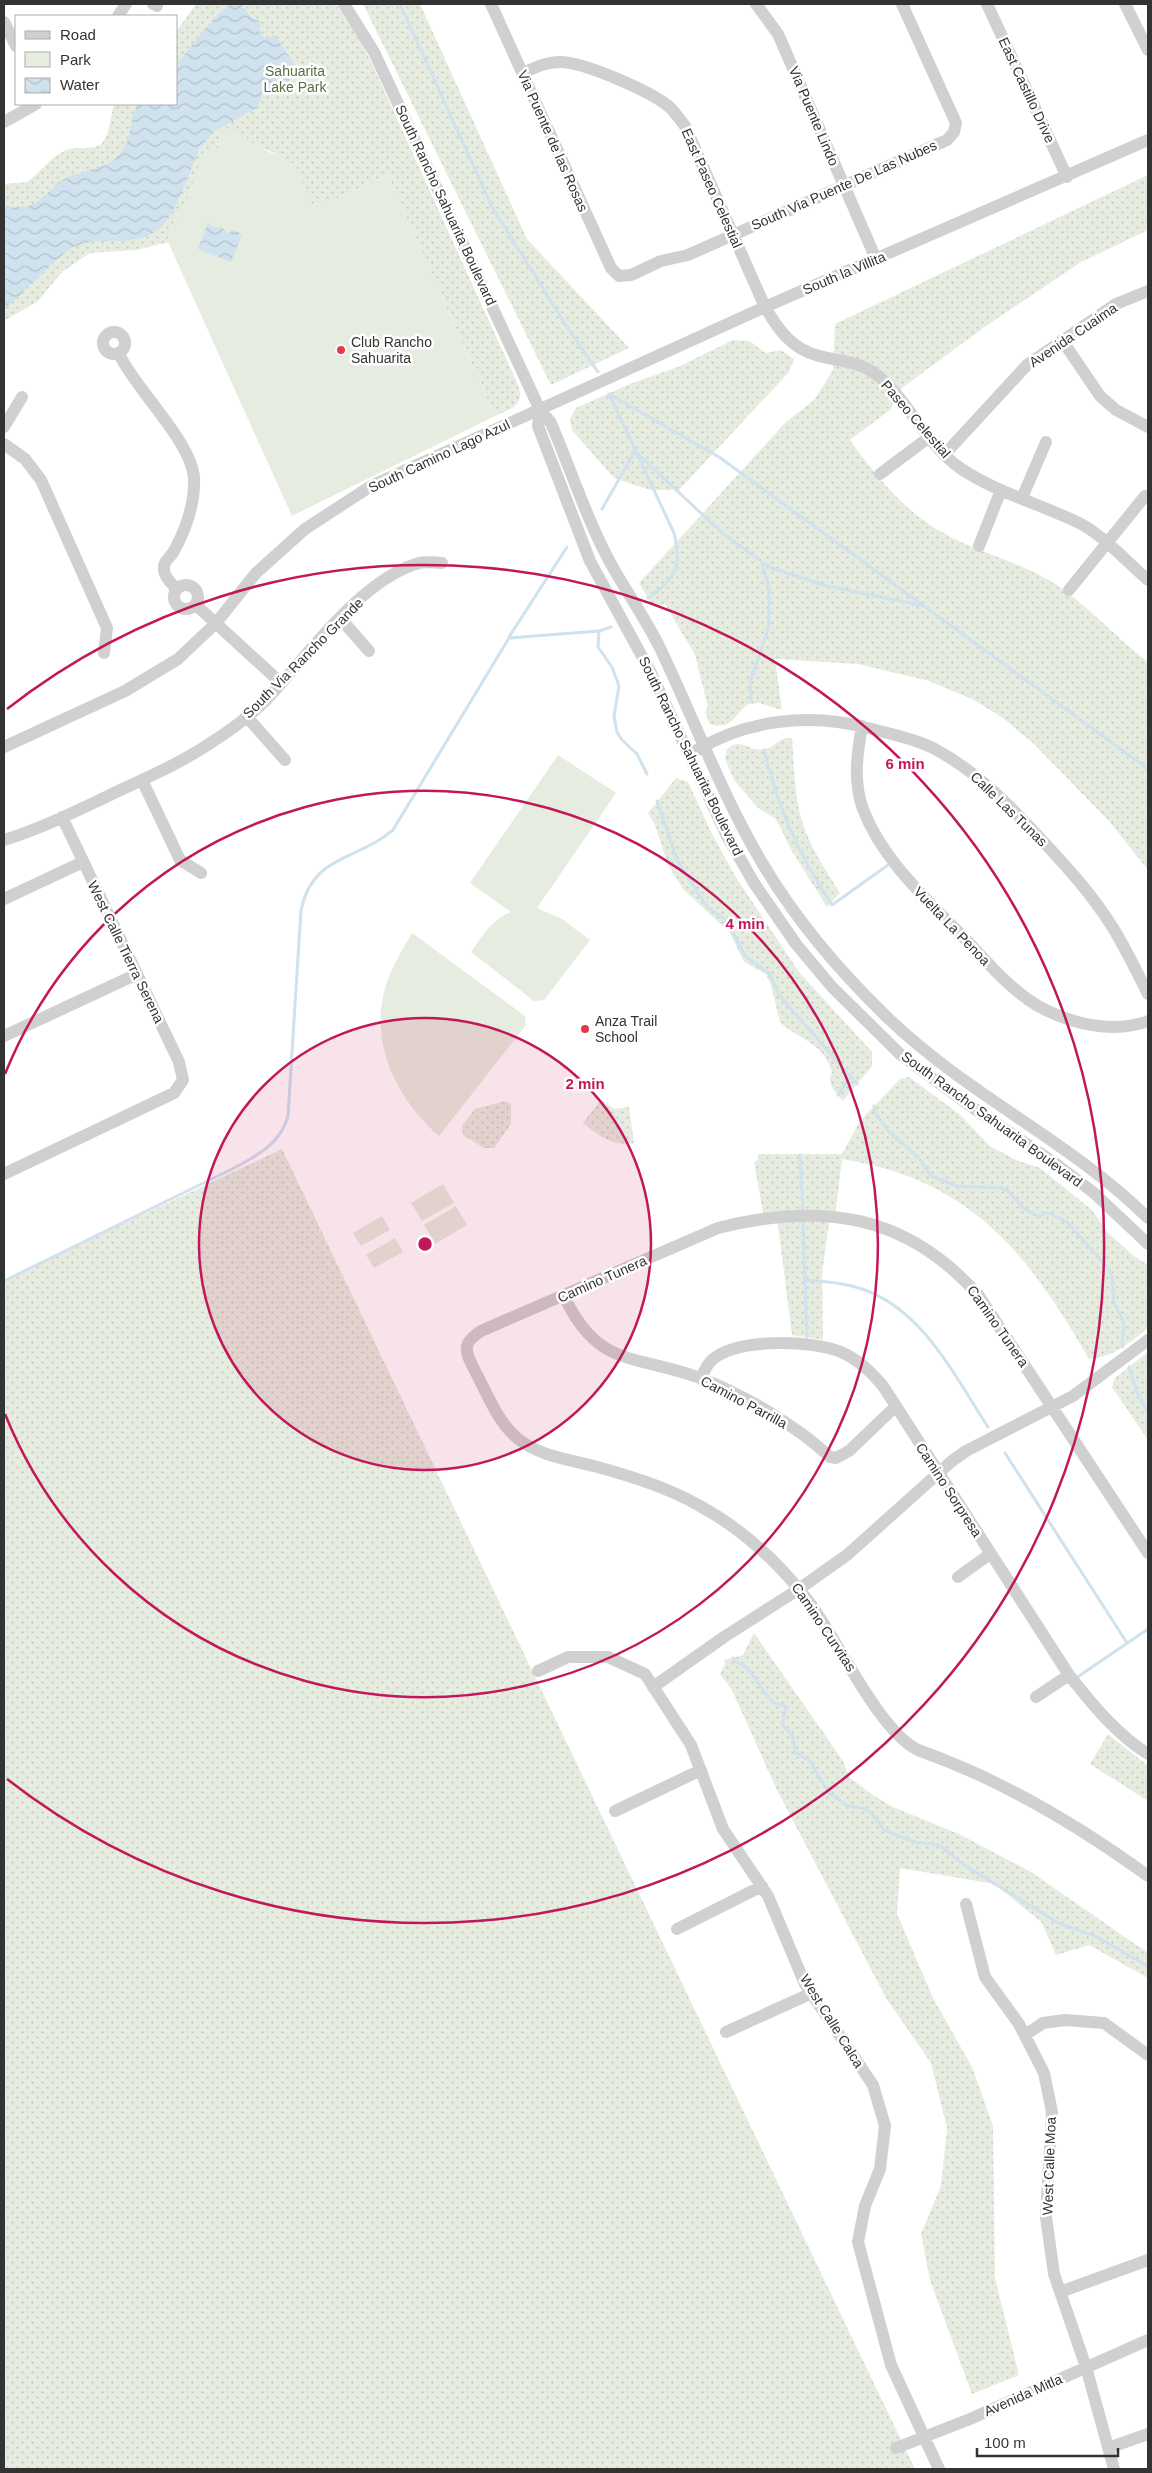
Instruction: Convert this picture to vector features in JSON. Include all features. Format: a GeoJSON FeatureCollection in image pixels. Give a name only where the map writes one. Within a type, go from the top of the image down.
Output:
{"type":"FeatureCollection","features":[{"type":"Feature","properties":{"kind":"street"},"geometry":{"type":"LineString","coordinates":[[119,15],[126,4]]}},
{"type":"Feature","properties":{"kind":"street","name":"South Rancho Sahuarita Boulevard"},"geometry":{"type":"LineString","coordinates":[[344,4],[378,60],[540,410],[551,423],[596,534],[653,634],[734,810],[769,873],[789,904],[829,955],[862,992],[932,1056],[1078,1158],[1148,1218]]}},
{"type":"Feature","properties":{"kind":"street","name":"Via Puente de las Rosas"},"geometry":{"type":"LineString","coordinates":[[491,4],[611,268],[620,276]]}},
{"type":"Feature","properties":{"kind":"street","name":"Via Puente Lindo"},"geometry":{"type":"LineString","coordinates":[[756,4],[778,34],[876,259]]}},
{"type":"Feature","properties":{"kind":"street","name":"South Via Puente De Las Nubes"},"geometry":{"type":"LineString","coordinates":[[620,276],[631,275],[661,261],[688,255],[947,140],[954,132],[956,123],[902,4]]}},
{"type":"Feature","properties":{"kind":"street","name":"East Castillo Drive"},"geometry":{"type":"LineString","coordinates":[[987,4],[1067,177]]}},
{"type":"Feature","properties":{"kind":"street"},"geometry":{"type":"LineString","coordinates":[[1125,4],[1148,50]]}},
{"type":"Feature","properties":{"kind":"street"},"geometry":{"type":"LineString","coordinates":[[4,22],[15,44]]}},
{"type":"Feature","properties":{"kind":"street","name":"East Paseo Celestial"},"geometry":{"type":"LineString","coordinates":[[522,73],[542,64],[560,62],[585,67],[652,95],[669,106],[685,126],[765,307]]}},
{"type":"Feature","properties":{"kind":"street"},"geometry":{"type":"LineString","coordinates":[[4,122],[34,105]]}},
{"type":"Feature","properties":{"kind":"street","name":"South la Villita"},"geometry":{"type":"LineString","coordinates":[[540,410],[765,307],[1067,177],[1148,140]]}},
{"type":"Feature","properties":{"kind":"street","name":"Avenida Cuaima"},"geometry":{"type":"LineString","coordinates":[[944,455],[1027,365],[1116,304],[1148,291]]}},
{"type":"Feature","properties":{"kind":"street","name":"Paseo Celestial"},"geometry":{"type":"LineString","coordinates":[[765,307],[779,331],[795,346],[816,355],[840,359],[863,366],[878,376],[892,390],[928,438],[959,467],[1001,490],[1083,525],[1148,580]]}},
{"type":"Feature","properties":{"kind":"street"},"geometry":{"type":"LineString","coordinates":[[1062,340],[1100,396],[1116,410],[1148,427]]}},
{"type":"Feature","properties":{"kind":"street"},"geometry":{"type":"LineString","coordinates":[[119,354],[133,379],[188,454],[194,476],[193,497],[184,528],[173,553],[164,564],[164,571],[169,581],[177,589],[185,585],[194,588],[199,596],[196,605],[281,683]]}},
{"type":"Feature","properties":{"kind":"street"},"geometry":{"type":"LineString","coordinates":[[4,427],[22,397]]}},
{"type":"Feature","properties":{"kind":"street","name":"South Rancho Sahuarita Boulevard"},"geometry":{"type":"LineString","coordinates":[[540,410],[538,426],[590,561],[644,657],[727,836],[754,883],[796,944],[832,987],[901,1055],[956,1096],[1079,1181],[1148,1244]]}},
{"type":"Feature","properties":{"kind":"street","name":"South Camino Lago Azul"},"geometry":{"type":"LineString","coordinates":[[4,747],[133,686],[178,659],[216,623],[256,573],[305,530],[371,486],[540,410]]}},
{"type":"Feature","properties":{"kind":"street"},"geometry":{"type":"LineString","coordinates":[[880,474],[928,438]]}},
{"type":"Feature","properties":{"kind":"street"},"geometry":{"type":"LineString","coordinates":[[1022,498],[1046,442]]}},
{"type":"Feature","properties":{"kind":"street"},"geometry":{"type":"LineString","coordinates":[[4,444],[25,459],[41,480],[107,628],[104,654]]}},
{"type":"Feature","properties":{"kind":"street"},"geometry":{"type":"LineString","coordinates":[[978,546],[1001,490]]}},
{"type":"Feature","properties":{"kind":"street"},"geometry":{"type":"LineString","coordinates":[[1069,590],[1145,496]]}},
{"type":"Feature","properties":{"kind":"street","name":"South Via Rancho Grande"},"geometry":{"type":"LineString","coordinates":[[4,840],[62,817],[142,780],[204,747],[247,717],[281,683],[317,640],[371,590],[403,570],[421,563],[442,563]]}},
{"type":"Feature","properties":{"kind":"street"},"geometry":{"type":"LineString","coordinates":[[340,618],[369,651]]}},
{"type":"Feature","properties":{"kind":"street"},"geometry":{"type":"LineString","coordinates":[[247,717],[285,760]]}},
{"type":"Feature","properties":{"kind":"street","name":"Calle Las Tunas"},"geometry":{"type":"LineString","coordinates":[[689,755],[729,734],[760,725],[784,721],[822,719],[862,726],[931,747],[970,770],[990,787],[1084,887],[1113,928],[1148,994]]}},
{"type":"Feature","properties":{"kind":"street","name":"Vuelta La Penoa"},"geometry":{"type":"LineString","coordinates":[[862,726],[857,752],[856,778],[862,807],[869,823],[884,848],[911,883],[996,971],[1037,1006],[1075,1021],[1111,1027],[1126,1027],[1148,1021]]}},
{"type":"Feature","properties":{"kind":"street"},"geometry":{"type":"LineString","coordinates":[[142,780],[180,860],[201,873]]}},
{"type":"Feature","properties":{"kind":"street","name":"West Calle Tierra Serena"},"geometry":{"type":"LineString","coordinates":[[4,1174],[174,1093],[180,1087],[183,1080],[179,1062],[62,817]]}},
{"type":"Feature","properties":{"kind":"street"},"geometry":{"type":"LineString","coordinates":[[4,899],[83,862]]}},
{"type":"Feature","properties":{"kind":"street"},"geometry":{"type":"LineString","coordinates":[[4,1036],[137,974]]}},
{"type":"Feature","properties":{"kind":"street","name":"Camino Tunera"},"geometry":{"type":"LineString","coordinates":[[466,1345],[470,1338],[481,1331],[564,1296],[692,1237],[727,1225],[770,1217],[800,1215],[844,1218],[864,1222],[908,1237],[946,1262],[961,1275],[996,1319],[1148,1553]]}},
{"type":"Feature","properties":{"kind":"street","name":"Camino Parrilla"},"geometry":{"type":"LineString","coordinates":[[564,1296],[577,1322],[603,1348],[620,1355],[701,1378],[762,1409],[812,1441],[830,1457],[836,1458],[849,1451],[896,1406]]}},
{"type":"Feature","properties":{"kind":"street"},"geometry":{"type":"LineString","coordinates":[[653,1687],[724,1637],[799,1590],[847,1555],[938,1472],[966,1451],[1073,1396],[1148,1340]]}},
{"type":"Feature","properties":{"kind":"street","name":"Camino Sorpresa"},"geometry":{"type":"LineString","coordinates":[[701,1378],[708,1363],[715,1357],[734,1348],[767,1343],[830,1349],[852,1357],[868,1369],[883,1386],[1069,1675],[1096,1710],[1148,1754]]}},
{"type":"Feature","properties":{"kind":"street","name":"Camino Curvitas"},"geometry":{"type":"LineString","coordinates":[[466,1345],[466,1352],[470,1363],[501,1420],[516,1437],[534,1449],[553,1457],[644,1481],[700,1506],[755,1545],[786,1574],[799,1590],[827,1628],[885,1720],[901,1739],[918,1750],[1029,1800],[1088,1834],[1148,1876]]}},
{"type":"Feature","properties":{"kind":"street"},"geometry":{"type":"LineString","coordinates":[[958,1578],[990,1554]]}},
{"type":"Feature","properties":{"kind":"street","name":"West Calle Calca"},"geometry":{"type":"LineString","coordinates":[[538,1672],[568,1657],[608,1657],[645,1674],[691,1745],[723,1829],[768,1896],[806,1984],[873,2085],[885,2126],[880,2169],[865,2206],[858,2242],[891,2365],[939,2469]]}},
{"type":"Feature","properties":{"kind":"street"},"geometry":{"type":"LineString","coordinates":[[1036,1697],[1069,1675]]}},
{"type":"Feature","properties":{"kind":"street"},"geometry":{"type":"LineString","coordinates":[[615,1811],[701,1770]]}},
{"type":"Feature","properties":{"kind":"street"},"geometry":{"type":"LineString","coordinates":[[677,1929],[762,1886]]}},
{"type":"Feature","properties":{"kind":"street","name":"West Calle Moa"},"geometry":{"type":"LineString","coordinates":[[966,1904],[986,1977],[1025,2035],[1044,2073],[1052,2112],[1046,2217],[1054,2274],[1086,2367],[1114,2469]]}},
{"type":"Feature","properties":{"kind":"street"},"geometry":{"type":"LineString","coordinates":[[726,2032],[812,1993]]}},
{"type":"Feature","properties":{"kind":"street"},"geometry":{"type":"LineString","coordinates":[[1025,2035],[1043,2022],[1065,2020],[1104,2023],[1148,2055]]}},
{"type":"Feature","properties":{"kind":"street"},"geometry":{"type":"LineString","coordinates":[[1060,2292],[1148,2260]]}},
{"type":"Feature","properties":{"kind":"street","name":"Avenida Mitla"},"geometry":{"type":"LineString","coordinates":[[896,2448],[1148,2340]]}},
{"type":"Feature","properties":{"kind":"street"},"geometry":{"type":"LineString","coordinates":[[1108,2448],[1148,2434]]}},
{"type":"Feature","properties":{"kind":"green space","name":"Sahuarita Lake Park"},"geometry":{"type":"Polygon","coordinates":[[[196,4],[336,4],[360,39],[374,68],[519,387],[518,403],[495,416],[388,175],[332,201],[312,204],[275,153],[251,144],[240,135],[218,133],[221,142],[219,147],[210,152],[204,152],[186,203],[168,231],[168,242],[137,250],[90,253],[62,272],[38,301],[4,321],[4,184],[27,182],[55,157],[66,150],[91,148],[100,145],[107,134],[114,105],[178,105],[178,29],[196,4]]]}},
{"type":"Feature","properties":{"kind":"green space"},"geometry":{"type":"Polygon","coordinates":[[[363,4],[420,4],[527,239],[629,348],[551,385],[363,4]]]}},
{"type":"Feature","properties":{"kind":"green space","name":"Club Rancho Sahuarita"},"geometry":{"type":"Polygon","coordinates":[[[233,125],[253,143],[295,164],[312,204],[332,201],[388,175],[495,416],[292,516],[168,242],[168,231],[186,203],[201,157],[204,152],[217,149],[221,142],[218,133],[233,125]]]}},
{"type":"Feature","properties":{"kind":"green space"},"geometry":{"type":"Polygon","coordinates":[[[1148,175],[1148,230],[1081,262],[986,326],[902,388],[890,410],[850,440],[881,480],[918,516],[947,535],[1045,578],[1072,596],[1148,662],[1148,870],[1108,820],[1033,743],[1000,716],[972,699],[929,681],[858,664],[775,659],[782,710],[759,703],[749,704],[729,723],[718,726],[710,724],[705,712],[708,707],[695,655],[665,604],[653,607],[639,583],[785,423],[815,399],[833,370],[835,324],[1148,175]]]}},
{"type":"Feature","properties":{"kind":"green space"},"geometry":{"type":"Polygon","coordinates":[[[733,340],[749,341],[766,353],[781,350],[794,359],[789,372],[679,490],[650,490],[614,478],[572,430],[570,419],[576,408],[630,384],[678,367],[733,340]]]}},
{"type":"Feature","properties":{"kind":"green space"},"geometry":{"type":"Polygon","coordinates":[[[786,738],[792,738],[797,798],[804,828],[818,857],[840,893],[827,907],[793,853],[776,819],[758,808],[734,780],[725,759],[727,749],[732,745],[741,744],[759,750],[771,747],[786,738]]]}},
{"type":"Feature","properties":{"kind":"green space"},"geometry":{"type":"Polygon","coordinates":[[[558,755],[616,793],[537,908],[562,919],[590,940],[544,1000],[534,1001],[471,952],[498,919],[511,912],[470,883],[558,755]]]}},
{"type":"Feature","properties":{"kind":"green space"},"geometry":{"type":"Polygon","coordinates":[[[676,778],[688,782],[711,832],[735,876],[799,972],[872,1052],[872,1066],[843,1101],[832,1087],[830,1076],[832,1072],[823,1054],[810,1042],[780,1022],[771,985],[766,974],[744,962],[730,933],[683,889],[668,865],[655,825],[648,813],[676,778]]]}},
{"type":"Feature","properties":{"kind":"green space"},"geometry":{"type":"Polygon","coordinates":[[[412,933],[525,1016],[526,1025],[439,1136],[424,1122],[400,1089],[384,1050],[381,1030],[381,1010],[387,982],[412,933]]]}},
{"type":"Feature","properties":{"kind":"green space"},"geometry":{"type":"Polygon","coordinates":[[[909,1077],[959,1114],[990,1146],[1016,1160],[1040,1168],[1092,1210],[1107,1232],[1134,1256],[1148,1265],[1148,1328],[1128,1344],[1114,1352],[1089,1359],[1042,1286],[1018,1254],[991,1227],[960,1203],[926,1184],[887,1169],[842,1159],[835,1217],[830,1217],[822,1273],[823,1340],[792,1335],[777,1217],[764,1218],[754,1162],[758,1160],[758,1154],[842,1154],[860,1121],[900,1079],[909,1077]]]}},
{"type":"Feature","properties":{"kind":"green space"},"geometry":{"type":"Polygon","coordinates":[[[601,1100],[614,1109],[629,1107],[634,1143],[613,1142],[583,1123],[601,1100]]]}},
{"type":"Feature","properties":{"kind":"green space"},"geometry":{"type":"Polygon","coordinates":[[[506,1101],[511,1104],[511,1124],[494,1148],[484,1148],[463,1135],[462,1126],[475,1109],[506,1101]]]}},
{"type":"Feature","properties":{"kind":"green space"},"geometry":{"type":"Polygon","coordinates":[[[282,1149],[915,2469],[4,2469],[4,1280],[282,1149]]]}},
{"type":"Feature","properties":{"kind":"green space"},"geometry":{"type":"Polygon","coordinates":[[[443,1184],[454,1203],[422,1221],[411,1203],[443,1184]]]}},
{"type":"Feature","properties":{"kind":"green space"},"geometry":{"type":"Polygon","coordinates":[[[456,1206],[467,1225],[435,1244],[424,1225],[456,1206]]]}},
{"type":"Feature","properties":{"kind":"green space"},"geometry":{"type":"Polygon","coordinates":[[[382,1216],[390,1230],[361,1246],[353,1233],[382,1216]]]}},
{"type":"Feature","properties":{"kind":"green space"},"geometry":{"type":"Polygon","coordinates":[[[395,1238],[403,1252],[374,1268],[366,1255],[395,1238]]]}},
{"type":"Feature","properties":{"kind":"green space"},"geometry":{"type":"Polygon","coordinates":[[[1148,1352],[1148,1440],[1112,1387],[1115,1378],[1148,1352]]]}},
{"type":"Feature","properties":{"kind":"green space"},"geometry":{"type":"Polygon","coordinates":[[[754,1633],[843,1761],[850,1778],[893,1807],[961,1835],[1031,1872],[1148,1953],[1148,1978],[1089,1945],[1056,1955],[1042,1923],[995,1884],[900,1868],[897,1914],[933,1998],[972,2067],[993,2126],[995,2278],[1019,2375],[972,2394],[930,2280],[921,2234],[941,2186],[947,2128],[931,2063],[886,1998],[777,1790],[732,1690],[720,1674],[725,1664],[724,1660],[743,1655],[754,1633]]]}},
{"type":"Feature","properties":{"kind":"green space"},"geometry":{"type":"Polygon","coordinates":[[[1108,1734],[1148,1766],[1148,1801],[1090,1764],[1108,1734]]]}},
{"type":"Feature","properties":{"kind":"water"},"geometry":{"type":"Polygon","coordinates":[[[231,4],[241,4],[252,18],[261,22],[259,31],[265,38],[275,35],[295,65],[292,76],[282,91],[271,89],[263,93],[257,108],[214,131],[197,151],[199,152],[177,204],[161,227],[137,239],[99,241],[76,246],[59,258],[4,309],[4,208],[21,207],[36,203],[64,179],[111,162],[125,146],[138,105],[178,105],[178,62],[223,10],[231,4]]]}},
{"type":"Feature","properties":{"kind":"water"},"geometry":{"type":"Polygon","coordinates":[[[208,223],[215,228],[221,227],[228,233],[234,230],[242,234],[231,262],[198,249],[208,223]]]}},
{"type":"Feature","properties":{"kind":"waterway"},"geometry":{"type":"LineString","coordinates":[[400,4],[492,207],[567,327],[598,372]]}},
{"type":"Feature","properties":{"kind":"waterway"},"geometry":{"type":"LineString","coordinates":[[609,394],[719,457],[1148,769]]}},
{"type":"Feature","properties":{"kind":"waterway"},"geometry":{"type":"LineString","coordinates":[[609,394],[674,533],[677,554],[677,563],[674,571],[671,578],[648,598]]}},
{"type":"Feature","properties":{"kind":"waterway"},"geometry":{"type":"LineString","coordinates":[[602,509],[635,451],[722,533],[771,568],[827,586],[924,606]]}},
{"type":"Feature","properties":{"kind":"waterway"},"geometry":{"type":"LineString","coordinates":[[509,637],[567,547]]}},
{"type":"Feature","properties":{"kind":"waterway"},"geometry":{"type":"LineString","coordinates":[[751,699],[750,683],[769,626],[769,587],[762,564]]}},
{"type":"Feature","properties":{"kind":"waterway"},"geometry":{"type":"LineString","coordinates":[[4,1281],[234,1168],[251,1159],[274,1141],[280,1134],[288,1116],[301,910],[307,892],[315,878],[326,868],[365,848],[393,830],[509,638],[599,631],[611,627]]}},
{"type":"Feature","properties":{"kind":"waterway"},"geometry":{"type":"LineString","coordinates":[[599,631],[598,647],[612,667],[619,686],[614,716],[617,732],[622,740],[637,754],[647,774]]}},
{"type":"Feature","properties":{"kind":"waterway"},"geometry":{"type":"LineString","coordinates":[[764,750],[783,812],[799,849],[832,905],[888,865]]}},
{"type":"Feature","properties":{"kind":"waterway"},"geometry":{"type":"LineString","coordinates":[[657,801],[678,862],[701,898],[708,907],[728,922],[745,956],[769,973],[780,996],[857,1084]]}},
{"type":"Feature","properties":{"kind":"waterway"},"geometry":{"type":"LineString","coordinates":[[838,1095],[850,1077]]}},
{"type":"Feature","properties":{"kind":"waterway"},"geometry":{"type":"LineString","coordinates":[[874,1106],[875,1112],[888,1131],[919,1158],[931,1176],[957,1186],[1001,1188],[1008,1191],[1023,1208],[1039,1217],[1046,1212],[1067,1222],[1110,1270],[1114,1302],[1124,1324],[1123,1347]]}},
{"type":"Feature","properties":{"kind":"waterway"},"geometry":{"type":"LineString","coordinates":[[800,1155],[803,1213]]}},
{"type":"Feature","properties":{"kind":"waterway"},"geometry":{"type":"LineString","coordinates":[[803,1219],[807,1340]]}},
{"type":"Feature","properties":{"kind":"waterway"},"geometry":{"type":"LineString","coordinates":[[806,1280],[833,1282],[859,1288],[881,1297],[901,1311],[919,1327],[935,1346],[988,1427]]}},
{"type":"Feature","properties":{"kind":"waterway"},"geometry":{"type":"LineString","coordinates":[[1129,1367],[1137,1392],[1148,1413]]}},
{"type":"Feature","properties":{"kind":"waterway"},"geometry":{"type":"LineString","coordinates":[[1005,1453],[1127,1643]]}},
{"type":"Feature","properties":{"kind":"waterway"},"geometry":{"type":"LineString","coordinates":[[1076,1678],[1148,1629]]}},
{"type":"Feature","properties":{"kind":"waterway"},"geometry":{"type":"LineString","coordinates":[[733,1658],[751,1673],[772,1701],[786,1707],[782,1724],[793,1737],[795,1752],[810,1761],[828,1792],[846,1805],[865,1809],[871,1813],[884,1830],[914,1842],[939,1845],[964,1865],[1060,1924],[1093,1935],[1148,1966]]}},
{"type":"Feature","properties":{"kind":"place","name":"Club Rancho Sahuarita"},"geometry":{"type":"Point","coordinates":[341,350]}},
{"type":"Feature","properties":{"kind":"place","name":"Anza Trail School"},"geometry":{"type":"Point","coordinates":[585,1029]}}]}
